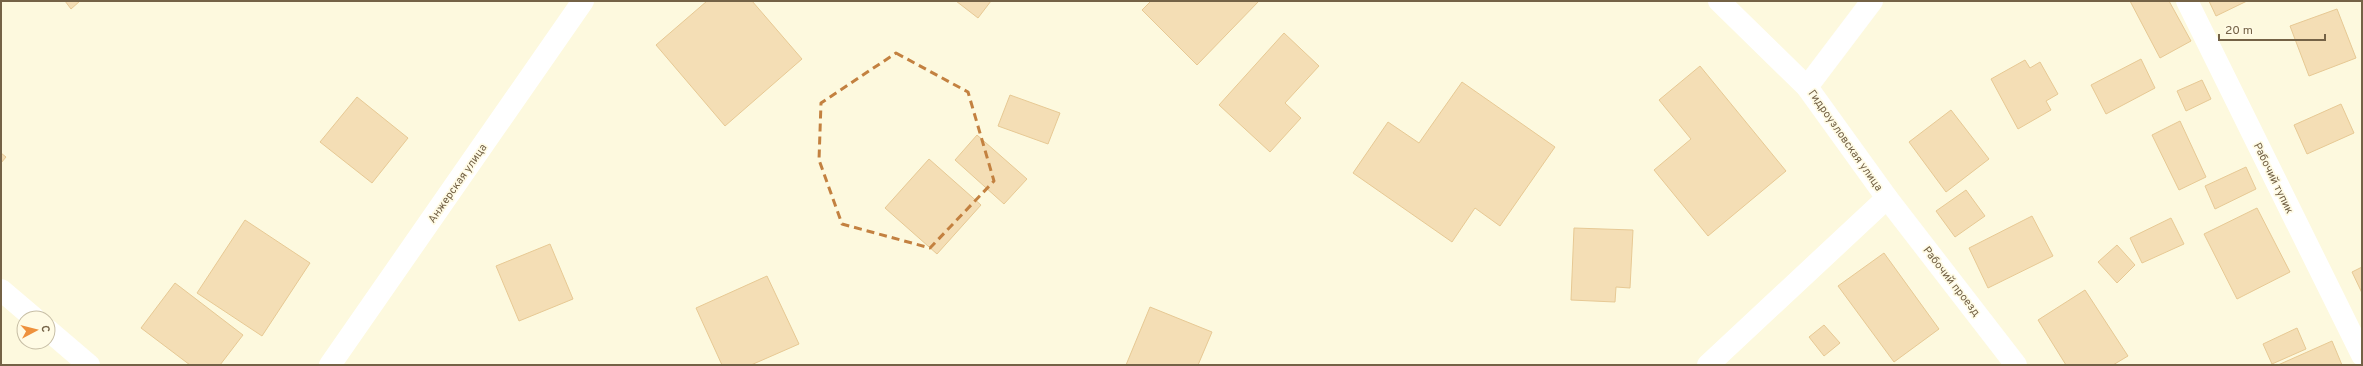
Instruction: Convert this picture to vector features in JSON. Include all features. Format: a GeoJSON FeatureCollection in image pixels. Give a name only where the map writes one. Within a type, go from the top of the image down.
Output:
{"type":"FeatureCollection","features":[{"type":"Feature","properties":{"kind":"street","name":"Анжерская улица"},"geometry":{"type":"LineString","coordinates":[[330,365],[583,1]]}},
{"type":"Feature","properties":{"kind":"street"},"geometry":{"type":"LineString","coordinates":[[1719,1],[1808,87]]}},
{"type":"Feature","properties":{"kind":"street","name":"Гидроузловская улица"},"geometry":{"type":"LineString","coordinates":[[1708,365],[1887,198],[1808,87],[1872,1]]}},
{"type":"Feature","properties":{"kind":"street","name":"Рабочий тупик"},"geometry":{"type":"LineString","coordinates":[[2187,1],[2362,355]]}},
{"type":"Feature","properties":{"kind":"street","name":"Рабочий проезд"},"geometry":{"type":"LineString","coordinates":[[1887,198],[2016,365]]}},
{"type":"Feature","properties":{"kind":"street"},"geometry":{"type":"LineString","coordinates":[[1,290],[25,310]]}},
{"type":"Feature","properties":{"kind":"street"},"geometry":{"type":"LineString","coordinates":[[56,337],[89,365]]}},
{"type":"Feature","properties":{"kind":"highlighted area"},"geometry":{"type":"Polygon","coordinates":[[[896,53],[968,92],[994,181],[930,248],[842,224],[819,160],[821,103],[896,53]]]}},
{"type":"Feature","properties":{"kind":"building"},"geometry":{"type":"Polygon","coordinates":[[[65,1],[80,1],[71,9],[65,1]]]}},
{"type":"Feature","properties":{"kind":"building"},"geometry":{"type":"Polygon","coordinates":[[[707,1],[752,1],[802,59],[725,126],[656,45],[707,1]]]}},
{"type":"Feature","properties":{"kind":"building"},"geometry":{"type":"Polygon","coordinates":[[[956,1],[991,1],[978,18],[956,1]]]}},
{"type":"Feature","properties":{"kind":"building"},"geometry":{"type":"Polygon","coordinates":[[[1151,1],[1259,1],[1197,65],[1142,10],[1151,1]]]}},
{"type":"Feature","properties":{"kind":"building"},"geometry":{"type":"Polygon","coordinates":[[[2130,1],[2169,1],[2191,41],[2160,58],[2130,1]]]}},
{"type":"Feature","properties":{"kind":"building"},"geometry":{"type":"Polygon","coordinates":[[[2209,1],[2247,1],[2216,16],[2209,1]]]}},
{"type":"Feature","properties":{"kind":"building"},"geometry":{"type":"Polygon","coordinates":[[[2337,9],[2356,58],[2309,76],[2290,26],[2337,9]]]}},
{"type":"Feature","properties":{"kind":"building"},"geometry":{"type":"Polygon","coordinates":[[[1284,33],[1319,66],[1285,103],[1301,118],[1270,152],[1219,105],[1284,33]]]}},
{"type":"Feature","properties":{"kind":"building"},"geometry":{"type":"Polygon","coordinates":[[[2141,59],[2155,88],[2106,114],[2091,85],[2141,59]]]}},
{"type":"Feature","properties":{"kind":"building"},"geometry":{"type":"Polygon","coordinates":[[[2025,60],[2030,68],[2040,62],[2058,94],[2046,101],[2051,110],[2018,129],[1991,79],[2025,60]]]}},
{"type":"Feature","properties":{"kind":"building"},"geometry":{"type":"Polygon","coordinates":[[[1700,66],[1786,171],[1708,236],[1654,170],[1691,139],[1659,100],[1700,66]]]}},
{"type":"Feature","properties":{"kind":"building"},"geometry":{"type":"Polygon","coordinates":[[[2202,80],[2211,99],[2186,111],[2177,91],[2202,80]]]}},
{"type":"Feature","properties":{"kind":"building"},"geometry":{"type":"Polygon","coordinates":[[[1462,82],[1555,147],[1500,226],[1475,208],[1452,242],[1353,173],[1388,122],[1419,143],[1462,82]]]}},
{"type":"Feature","properties":{"kind":"building"},"geometry":{"type":"Polygon","coordinates":[[[1010,95],[1060,113],[1048,144],[998,126],[1010,95]]]}},
{"type":"Feature","properties":{"kind":"building"},"geometry":{"type":"Polygon","coordinates":[[[357,97],[408,138],[372,183],[320,142],[357,97]]]}},
{"type":"Feature","properties":{"kind":"building"},"geometry":{"type":"Polygon","coordinates":[[[2341,104],[2354,133],[2307,154],[2294,125],[2341,104]]]}},
{"type":"Feature","properties":{"kind":"building"},"geometry":{"type":"Polygon","coordinates":[[[1951,110],[1989,159],[1946,192],[1909,142],[1951,110]]]}},
{"type":"Feature","properties":{"kind":"building"},"geometry":{"type":"Polygon","coordinates":[[[2180,121],[2206,177],[2179,190],[2152,135],[2180,121]]]}},
{"type":"Feature","properties":{"kind":"building"},"geometry":{"type":"Polygon","coordinates":[[[977,135],[1027,179],[1004,204],[955,160],[977,135]]]}},
{"type":"Feature","properties":{"kind":"building"},"geometry":{"type":"Polygon","coordinates":[[[1,153],[6,157],[1,163],[1,153]]]}},
{"type":"Feature","properties":{"kind":"building"},"geometry":{"type":"Polygon","coordinates":[[[929,159],[981,205],[937,254],[885,208],[929,159]]]}},
{"type":"Feature","properties":{"kind":"building"},"geometry":{"type":"Polygon","coordinates":[[[2246,167],[2256,189],[2215,209],[2205,186],[2246,167]]]}},
{"type":"Feature","properties":{"kind":"building"},"geometry":{"type":"Polygon","coordinates":[[[1966,190],[1985,216],[1955,237],[1936,211],[1966,190]]]}},
{"type":"Feature","properties":{"kind":"building"},"geometry":{"type":"Polygon","coordinates":[[[2257,208],[2290,272],[2237,299],[2204,234],[2257,208]]]}},
{"type":"Feature","properties":{"kind":"building"},"geometry":{"type":"Polygon","coordinates":[[[2032,216],[2053,256],[1988,288],[1969,248],[2032,216]]]}},
{"type":"Feature","properties":{"kind":"building"},"geometry":{"type":"Polygon","coordinates":[[[2171,218],[2184,244],[2142,263],[2130,238],[2171,218]]]}},
{"type":"Feature","properties":{"kind":"building"},"geometry":{"type":"Polygon","coordinates":[[[245,220],[310,263],[262,336],[197,293],[245,220]]]}},
{"type":"Feature","properties":{"kind":"building"},"geometry":{"type":"Polygon","coordinates":[[[1574,228],[1633,230],[1630,288],[1616,287],[1615,302],[1571,300],[1574,228]]]}},
{"type":"Feature","properties":{"kind":"building"},"geometry":{"type":"Polygon","coordinates":[[[550,244],[573,299],[519,321],[496,266],[550,244]]]}},
{"type":"Feature","properties":{"kind":"building"},"geometry":{"type":"Polygon","coordinates":[[[2117,245],[2135,265],[2117,283],[2098,262],[2117,245]]]}},
{"type":"Feature","properties":{"kind":"building"},"geometry":{"type":"Polygon","coordinates":[[[1884,253],[1939,329],[1894,362],[1838,286],[1884,253]]]}},
{"type":"Feature","properties":{"kind":"building"},"geometry":{"type":"Polygon","coordinates":[[[2362,267],[2362,293],[2352,272],[2362,267]]]}},
{"type":"Feature","properties":{"kind":"building"},"geometry":{"type":"Polygon","coordinates":[[[767,276],[799,344],[751,365],[722,365],[696,308],[767,276]]]}},
{"type":"Feature","properties":{"kind":"building"},"geometry":{"type":"Polygon","coordinates":[[[175,283],[243,335],[220,365],[190,365],[141,328],[175,283]]]}},
{"type":"Feature","properties":{"kind":"building"},"geometry":{"type":"Polygon","coordinates":[[[2085,290],[2128,356],[2113,365],[2066,365],[2038,320],[2085,290]]]}},
{"type":"Feature","properties":{"kind":"building"},"geometry":{"type":"Polygon","coordinates":[[[1150,307],[1212,332],[1198,365],[1126,365],[1150,307]]]}},
{"type":"Feature","properties":{"kind":"building"},"geometry":{"type":"Polygon","coordinates":[[[1824,325],[1840,343],[1824,356],[1809,337],[1824,325]]]}},
{"type":"Feature","properties":{"kind":"building"},"geometry":{"type":"Polygon","coordinates":[[[2297,328],[2306,349],[2272,364],[2263,344],[2297,328]]]}},
{"type":"Feature","properties":{"kind":"building"},"geometry":{"type":"Polygon","coordinates":[[[2332,341],[2342,365],[2278,365],[2332,341]]]}}]}
